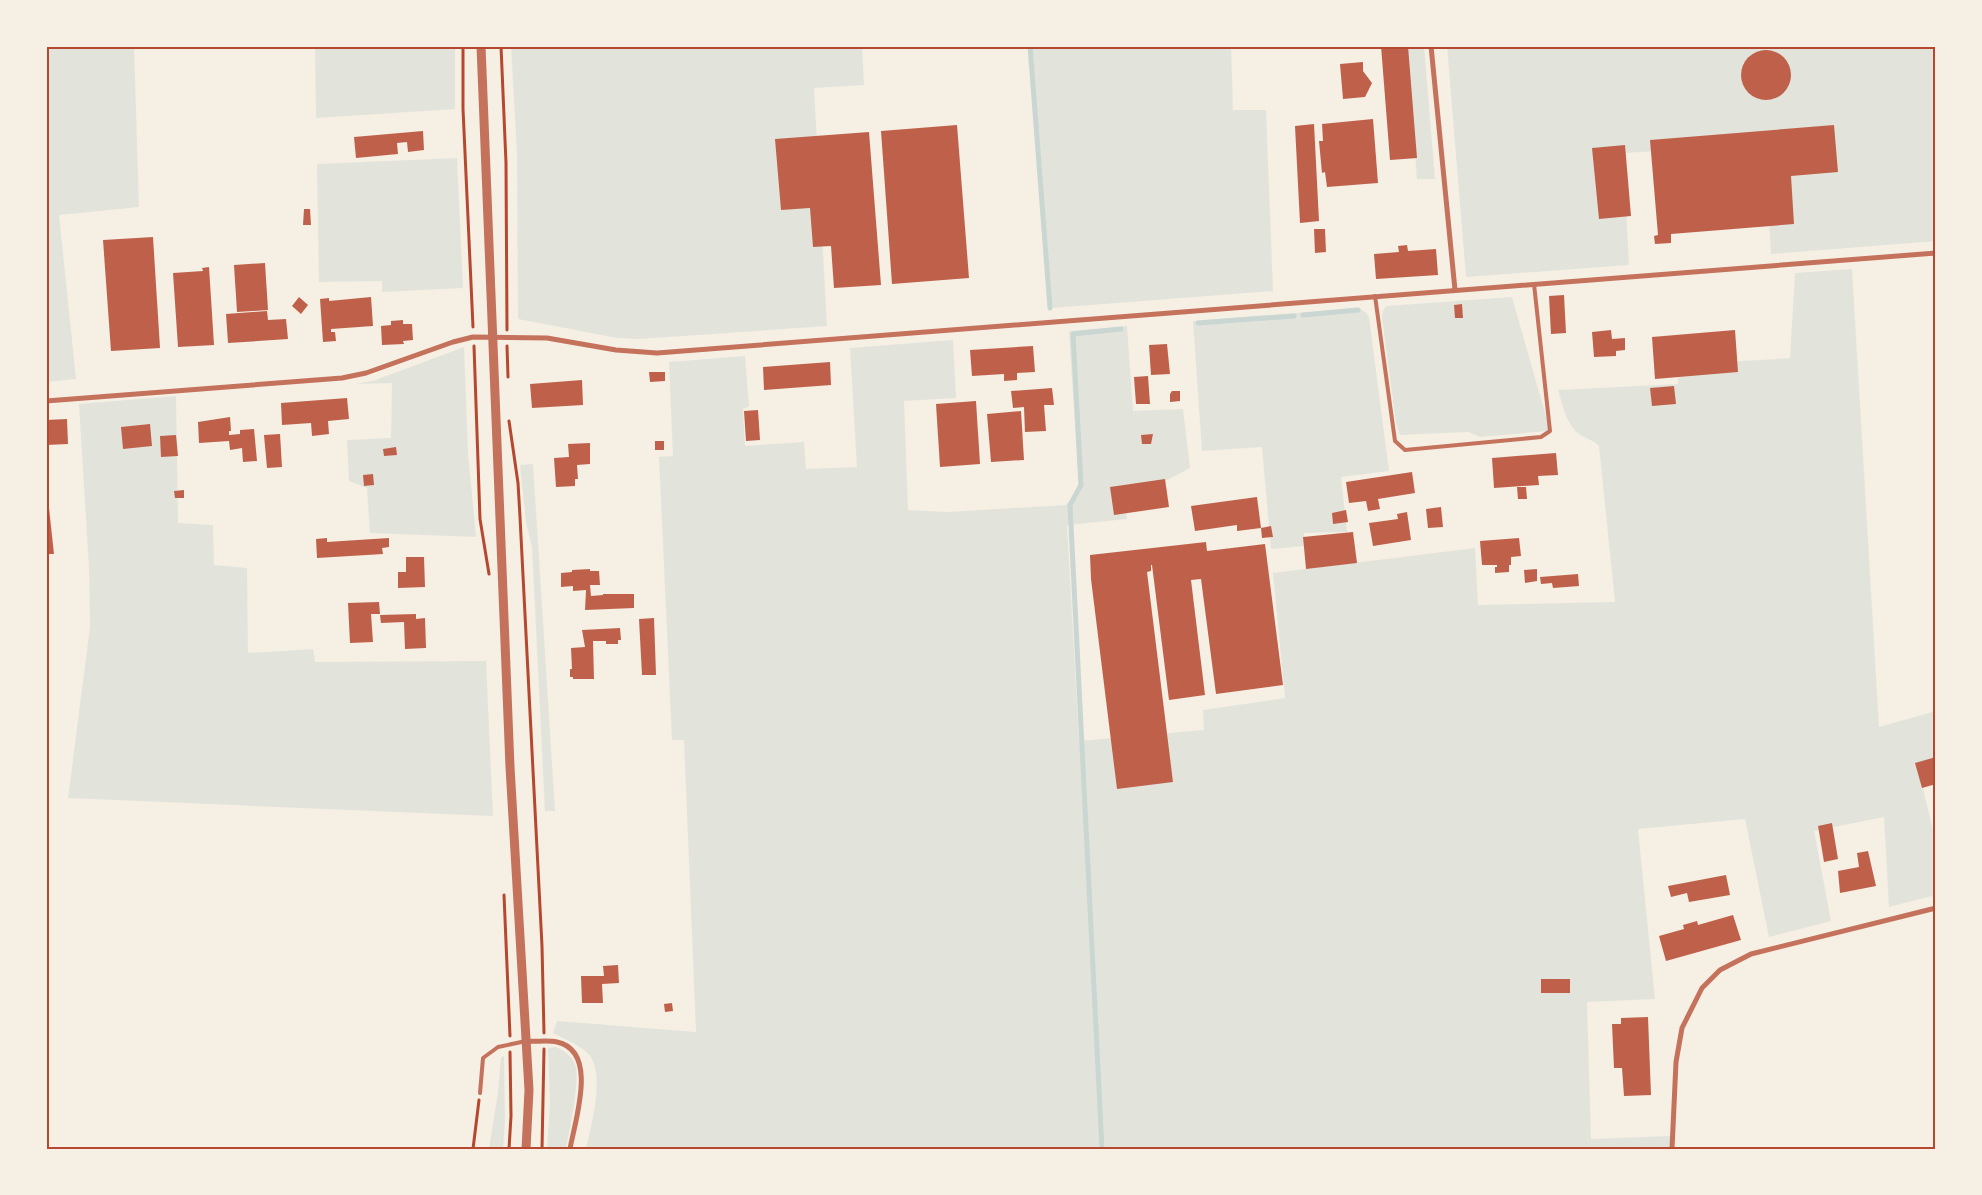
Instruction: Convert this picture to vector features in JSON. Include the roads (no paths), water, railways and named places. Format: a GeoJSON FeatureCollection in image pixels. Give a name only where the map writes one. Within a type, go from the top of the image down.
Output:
{"type":"FeatureCollection","features":[{"type":"Feature","properties":{"kind":"street"},"geometry":{"type":"LineString","coordinates":[[481,46],[510,767],[528,1090],[526,1149]]}},
{"type":"Feature","properties":{"kind":"street"},"geometry":{"type":"LineString","coordinates":[[1431,46],[1455,290]]}},
{"type":"Feature","properties":{"kind":"street"},"geometry":{"type":"LineString","coordinates":[[46,401],[342,378],[366,373],[453,342],[474,337],[547,338],[616,350],[657,353],[1936,253]]}},
{"type":"Feature","properties":{"kind":"street"},"geometry":{"type":"LineString","coordinates":[[1672,1149],[1676,1062],[1682,1028],[1702,988],[1720,970],[1751,954],[1936,908]]}},
{"type":"Feature","properties":{"kind":"street"},"geometry":{"type":"LineString","coordinates":[[526,1041],[557,1042],[572,1050],[580,1060],[582,1074],[581,1090],[570,1149]]}},
{"type":"Feature","properties":{"kind":"lane"},"geometry":{"type":"LineString","coordinates":[[1375,296],[1395,441],[1405,450],[1540,437],[1550,431],[1534,284]]}},
{"type":"Feature","properties":{"kind":"lane"},"geometry":{"type":"LineString","coordinates":[[480,1092],[483,1058],[498,1047],[526,1041]]}},
{"type":"Feature","properties":{"kind":"waterway"},"geometry":{"type":"LineString","coordinates":[[1030,46],[1050,308]]}},
{"type":"Feature","properties":{"kind":"waterway"},"geometry":{"type":"LineString","coordinates":[[1303,315],[1358,310]]}},
{"type":"Feature","properties":{"kind":"waterway"},"geometry":{"type":"LineString","coordinates":[[1198,323],[1294,316]]}},
{"type":"Feature","properties":{"kind":"waterway"},"geometry":{"type":"LineString","coordinates":[[1102,1149],[1070,505],[1081,485],[1073,334],[1121,329]]}}]}
